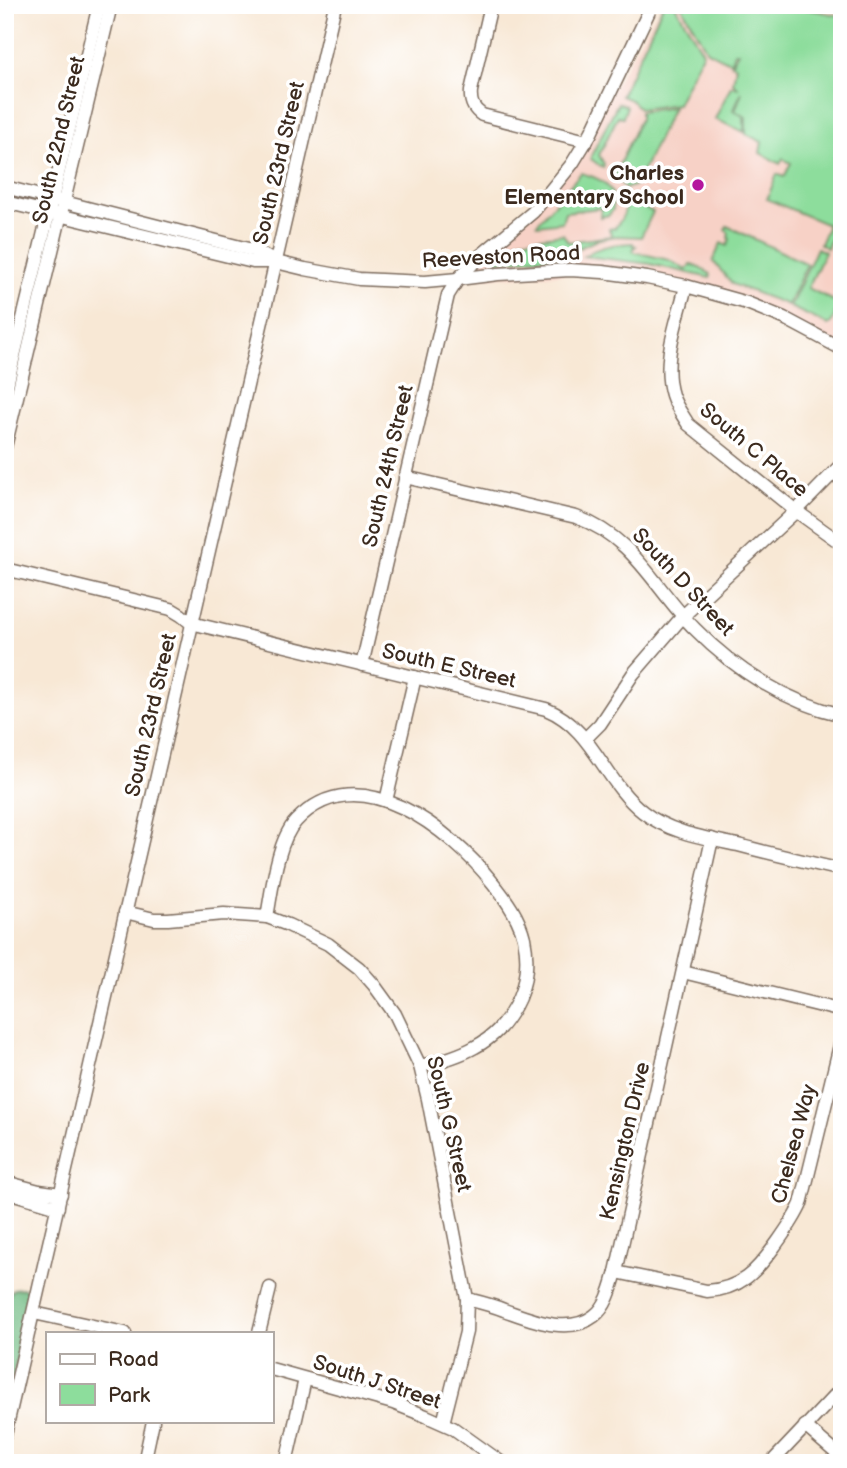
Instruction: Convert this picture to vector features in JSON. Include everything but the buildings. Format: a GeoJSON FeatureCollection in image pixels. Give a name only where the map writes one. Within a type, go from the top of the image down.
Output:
{"type":"FeatureCollection","features":[{"type":"Feature","properties":{"kind":"street","name":"South 22nd Street"},"geometry":{"type":"LineString","coordinates":[[5,447],[99,5]]}},
{"type":"Feature","properties":{"kind":"street","name":"South 22nd Street"},"geometry":{"type":"LineString","coordinates":[[5,393],[111,5]]}},
{"type":"Feature","properties":{"kind":"street","name":"South 23rd Street"},"geometry":{"type":"LineString","coordinates":[[5,1434],[335,5]]}},
{"type":"Feature","properties":{"kind":"street"},"geometry":{"type":"LineString","coordinates":[[491,5],[471,91],[470,99],[474,108],[482,115],[587,141]]}},
{"type":"Feature","properties":{"kind":"street"},"geometry":{"type":"LineString","coordinates":[[458,279],[480,256],[533,212],[572,164],[587,141],[652,5]]}},
{"type":"Feature","properties":{"kind":"street","name":"Reeveston Road"},"geometry":{"type":"LineString","coordinates":[[5,187],[56,208],[253,262],[276,262],[359,279],[425,282],[569,270],[603,272],[687,286],[747,303],[784,318],[842,349]]}},
{"type":"Feature","properties":{"kind":"street","name":"Reeveston Road"},"geometry":{"type":"LineString","coordinates":[[5,202],[56,208]]}},
{"type":"Feature","properties":{"kind":"street","name":"South 24th Street"},"geometry":{"type":"LineString","coordinates":[[362,665],[448,295],[458,279]]}},
{"type":"Feature","properties":{"kind":"street","name":"South C Place"},"geometry":{"type":"LineString","coordinates":[[687,286],[668,362],[672,397],[688,424],[796,511],[842,544]]}},
{"type":"Feature","properties":{"kind":"street"},"geometry":{"type":"LineString","coordinates":[[586,738],[600,724],[633,674],[684,616],[842,464]]}},
{"type":"Feature","properties":{"kind":"street","name":"South D Street"},"geometry":{"type":"LineString","coordinates":[[405,477],[594,523],[620,541],[694,628],[731,661],[761,682],[807,704],[842,715]]}},
{"type":"Feature","properties":{"kind":"street","name":"South E Street"},"geometry":{"type":"LineString","coordinates":[[5,569],[171,609],[191,623],[546,709],[569,721],[586,738],[613,780],[640,810],[668,828],[842,870]]}},
{"type":"Feature","properties":{"kind":"street"},"geometry":{"type":"LineString","coordinates":[[386,801],[415,677]]}},
{"type":"Feature","properties":{"kind":"street"},"geometry":{"type":"LineString","coordinates":[[267,917],[281,848],[286,836],[295,821],[316,804],[333,797],[354,795],[386,801],[437,827],[477,863],[516,918],[524,942],[525,980],[503,1025],[485,1041],[474,1048],[420,1066]]}},
{"type":"Feature","properties":{"kind":"street","name":"Kensington Drive"},"geometry":{"type":"LineString","coordinates":[[467,1299],[540,1323],[561,1325],[595,1316],[608,1297],[616,1272],[712,839]]}},
{"type":"Feature","properties":{"kind":"street","name":"South G Street"},"geometry":{"type":"LineString","coordinates":[[125,912],[154,919],[224,914],[267,917],[328,944],[359,968],[395,1014],[420,1066],[467,1299],[466,1332],[443,1423]]}},
{"type":"Feature","properties":{"kind":"street"},"geometry":{"type":"LineString","coordinates":[[683,972],[842,1010]]}},
{"type":"Feature","properties":{"kind":"street","name":"Chelsea Way"},"geometry":{"type":"LineString","coordinates":[[616,1272],[707,1291],[738,1283],[755,1271],[791,1224],[801,1204],[842,1037]]}},
{"type":"Feature","properties":{"kind":"street"},"geometry":{"type":"LineString","coordinates":[[5,1182],[39,1191],[60,1201]]}},
{"type":"Feature","properties":{"kind":"street"},"geometry":{"type":"LineString","coordinates":[[5,1194],[60,1201]]}},
{"type":"Feature","properties":{"kind":"street"},"geometry":{"type":"LineString","coordinates":[[259,1332],[270,1288]]}},
{"type":"Feature","properties":{"kind":"street"},"geometry":{"type":"LineString","coordinates":[[34,1313],[120,1332]]}},
{"type":"Feature","properties":{"kind":"street","name":"South J Street"},"geometry":{"type":"LineString","coordinates":[[273,1370],[393,1404],[443,1423],[502,1463]]}},
{"type":"Feature","properties":{"kind":"street"},"geometry":{"type":"LineString","coordinates":[[286,1463],[305,1379]]}},
{"type":"Feature","properties":{"kind":"street"},"geometry":{"type":"LineString","coordinates":[[771,1463],[842,1388]]}},
{"type":"Feature","properties":{"kind":"street"},"geometry":{"type":"LineString","coordinates":[[144,1463],[153,1422]]}},
{"type":"Feature","properties":{"kind":"street"},"geometry":{"type":"LineString","coordinates":[[805,1426],[842,1458]]}},
{"type":"Feature","properties":{"kind":"shaded area","name":"Charles Elementary School"},"geometry":{"type":"Polygon","coordinates":[[[661,5],[795,5],[842,14],[842,349],[747,303],[603,272],[458,279],[533,212],[572,164],[661,5]]]}},
{"type":"Feature","properties":{"kind":"green space"},"geometry":{"type":"Polygon","coordinates":[[[663,5],[675,5],[703,52],[677,104],[640,109],[631,100],[621,96],[663,5]]]}},
{"type":"Feature","properties":{"kind":"green space"},"geometry":{"type":"Polygon","coordinates":[[[681,5],[788,5],[842,16],[842,235],[834,232],[827,248],[820,244],[828,225],[767,199],[777,174],[784,177],[791,163],[783,159],[780,164],[760,153],[762,142],[746,134],[746,117],[735,111],[742,92],[733,110],[744,117],[744,132],[715,119],[731,86],[739,88],[733,83],[736,66],[731,64],[738,52],[735,52],[730,62],[707,51],[681,5]]]}},
{"type":"Feature","properties":{"kind":"green space"},"geometry":{"type":"Polygon","coordinates":[[[618,103],[627,106],[623,117],[618,116],[599,155],[604,164],[603,168],[591,159],[591,156],[618,103]]]}},
{"type":"Feature","properties":{"kind":"green space"},"geometry":{"type":"Polygon","coordinates":[[[673,107],[643,170],[646,181],[625,189],[615,174],[640,119],[640,112],[673,107]]]}},
{"type":"Feature","properties":{"kind":"green space"},"geometry":{"type":"Polygon","coordinates":[[[581,173],[600,180],[611,191],[613,196],[603,200],[605,205],[613,202],[609,215],[600,217],[601,208],[565,212],[562,222],[538,225],[539,221],[581,173]]]}},
{"type":"Feature","properties":{"kind":"green space"},"geometry":{"type":"Polygon","coordinates":[[[632,198],[633,202],[653,212],[641,237],[616,236],[599,239],[561,256],[496,259],[519,240],[563,234],[568,242],[612,236],[609,229],[618,225],[624,215],[627,199],[632,198]]]}},
{"type":"Feature","properties":{"kind":"green space"},"geometry":{"type":"Polygon","coordinates":[[[727,226],[807,264],[788,305],[732,284],[713,261],[721,243],[727,246],[730,239],[725,229],[727,226]]]}},
{"type":"Feature","properties":{"kind":"green space"},"geometry":{"type":"Polygon","coordinates":[[[633,243],[636,246],[634,252],[669,260],[686,270],[692,264],[711,276],[710,278],[650,264],[584,256],[607,246],[633,243]]]}},
{"type":"Feature","properties":{"kind":"green space"},"geometry":{"type":"Polygon","coordinates":[[[817,248],[825,252],[808,288],[836,302],[835,315],[828,325],[790,307],[817,248]]]}},
{"type":"Feature","properties":{"kind":"green space"},"geometry":{"type":"Polygon","coordinates":[[[22,1288],[32,1296],[5,1408],[5,1298],[14,1289],[22,1288]]]}},
{"type":"Feature","properties":{"kind":"place","name":"Charles Elementary School"},"geometry":{"type":"Point","coordinates":[698,185]}}]}
